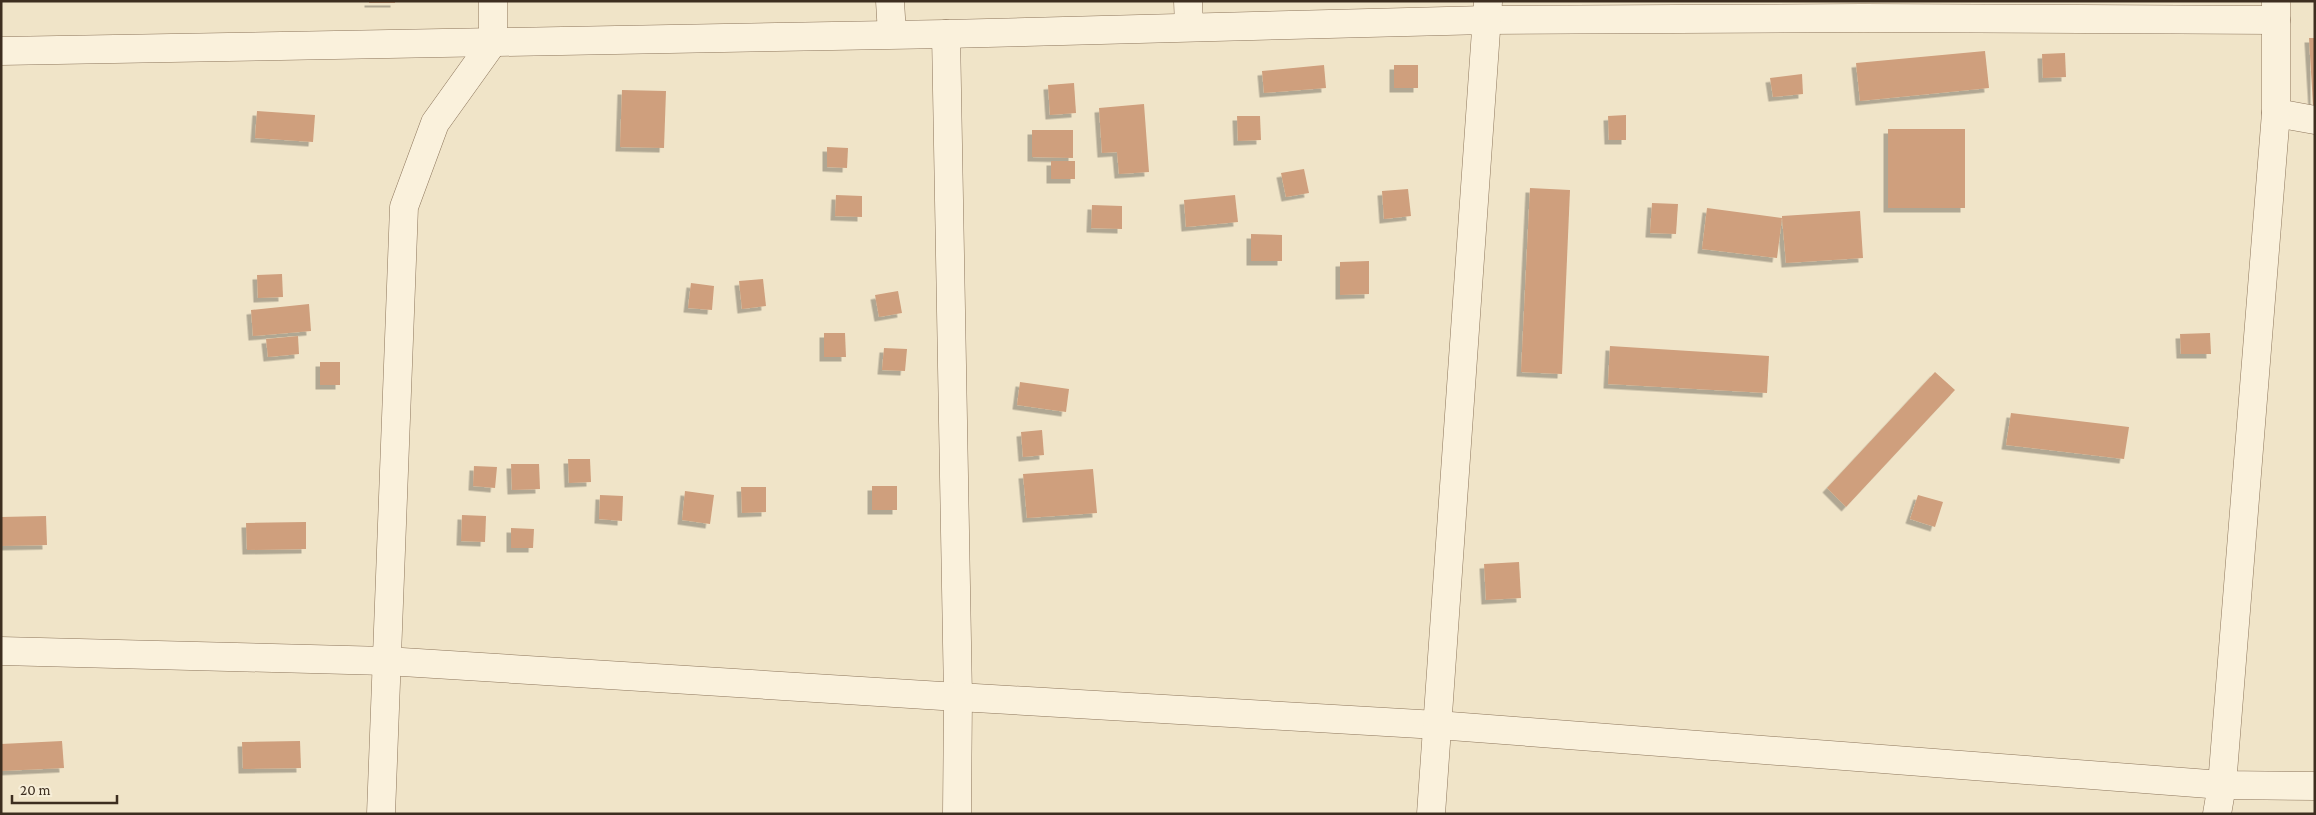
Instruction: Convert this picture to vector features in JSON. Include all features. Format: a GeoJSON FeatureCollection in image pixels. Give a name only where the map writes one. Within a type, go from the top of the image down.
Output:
{"type":"FeatureCollection","features":[{"type":"Feature","properties":{"kind":"street"},"geometry":{"type":"LineString","coordinates":[[381,814],[404,208],[435,122],[493,42],[493,1]]}},
{"type":"Feature","properties":{"kind":"street"},"geometry":{"type":"LineString","coordinates":[[890,1],[892,34]]}},
{"type":"Feature","properties":{"kind":"street"},"geometry":{"type":"LineString","coordinates":[[1,51],[946,34],[1188,14],[1487,10],[2276,10],[2276,112],[2222,785],[2217,814]]}},
{"type":"Feature","properties":{"kind":"street"},"geometry":{"type":"LineString","coordinates":[[1431,814],[1487,10]]}},
{"type":"Feature","properties":{"kind":"street"},"geometry":{"type":"LineString","coordinates":[[946,34],[958,697],[956,814]]}},
{"type":"Feature","properties":{"kind":"street"},"geometry":{"type":"LineString","coordinates":[[2276,112],[2315,120]]}},
{"type":"Feature","properties":{"kind":"street"},"geometry":{"type":"LineString","coordinates":[[1,651],[386,660],[958,697],[1437,725],[2222,785],[2315,786]]}},
{"type":"Feature","properties":{"kind":"building"},"geometry":{"type":"Polygon","coordinates":[[[369,1],[395,1],[395,3],[369,3],[369,1]]]}},
{"type":"Feature","properties":{"kind":"building"},"geometry":{"type":"Polygon","coordinates":[[[2309,38],[2315,38],[2315,105],[2313,105],[2309,38]]]}},
{"type":"Feature","properties":{"kind":"building"},"geometry":{"type":"Polygon","coordinates":[[[1985,51],[1989,88],[1860,101],[1856,63],[1985,51]]]}},
{"type":"Feature","properties":{"kind":"building"},"geometry":{"type":"Polygon","coordinates":[[[2065,53],[2066,77],[2043,78],[2042,54],[2065,53]]]}},
{"type":"Feature","properties":{"kind":"building"},"geometry":{"type":"Polygon","coordinates":[[[1324,65],[1326,88],[1264,93],[1262,71],[1324,65]]]}},
{"type":"Feature","properties":{"kind":"building"},"geometry":{"type":"Polygon","coordinates":[[[1394,65],[1418,65],[1418,88],[1394,88],[1394,65]]]}},
{"type":"Feature","properties":{"kind":"building"},"geometry":{"type":"Polygon","coordinates":[[[1802,74],[1803,94],[1773,97],[1770,78],[1802,74]]]}},
{"type":"Feature","properties":{"kind":"building"},"geometry":{"type":"Polygon","coordinates":[[[1074,83],[1076,113],[1050,115],[1048,85],[1074,83]]]}},
{"type":"Feature","properties":{"kind":"building"},"geometry":{"type":"Polygon","coordinates":[[[622,90],[666,91],[664,148],[620,147],[622,90]]]}},
{"type":"Feature","properties":{"kind":"building"},"geometry":{"type":"Polygon","coordinates":[[[1144,104],[1149,172],[1119,174],[1117,152],[1102,153],[1099,108],[1144,104]]]}},
{"type":"Feature","properties":{"kind":"building"},"geometry":{"type":"Polygon","coordinates":[[[257,111],[315,115],[313,142],[255,138],[257,111]]]}},
{"type":"Feature","properties":{"kind":"building"},"geometry":{"type":"Polygon","coordinates":[[[1626,115],[1626,140],[1609,140],[1608,116],[1626,115]]]}},
{"type":"Feature","properties":{"kind":"building"},"geometry":{"type":"Polygon","coordinates":[[[1237,116],[1260,116],[1261,140],[1238,141],[1237,116]]]}},
{"type":"Feature","properties":{"kind":"building"},"geometry":{"type":"Polygon","coordinates":[[[1888,129],[1965,129],[1965,208],[1888,208],[1888,129]]]}},
{"type":"Feature","properties":{"kind":"building"},"geometry":{"type":"Polygon","coordinates":[[[1032,130],[1073,130],[1073,158],[1032,157],[1032,130]]]}},
{"type":"Feature","properties":{"kind":"building"},"geometry":{"type":"Polygon","coordinates":[[[827,147],[848,148],[847,168],[827,167],[827,147]]]}},
{"type":"Feature","properties":{"kind":"building"},"geometry":{"type":"Polygon","coordinates":[[[1051,161],[1075,161],[1075,179],[1051,179],[1051,161]]]}},
{"type":"Feature","properties":{"kind":"building"},"geometry":{"type":"Polygon","coordinates":[[[1304,169],[1309,193],[1286,197],[1281,173],[1304,169]]]}},
{"type":"Feature","properties":{"kind":"building"},"geometry":{"type":"Polygon","coordinates":[[[1530,188],[1570,190],[1562,374],[1521,372],[1530,188]]]}},
{"type":"Feature","properties":{"kind":"building"},"geometry":{"type":"Polygon","coordinates":[[[1408,189],[1411,216],[1384,219],[1382,191],[1408,189]]]}},
{"type":"Feature","properties":{"kind":"building"},"geometry":{"type":"Polygon","coordinates":[[[836,195],[862,196],[862,217],[835,216],[836,195]]]}},
{"type":"Feature","properties":{"kind":"building"},"geometry":{"type":"Polygon","coordinates":[[[1235,195],[1238,222],[1186,227],[1184,200],[1235,195]]]}},
{"type":"Feature","properties":{"kind":"building"},"geometry":{"type":"Polygon","coordinates":[[[1652,203],[1678,204],[1676,234],[1650,233],[1652,203]]]}},
{"type":"Feature","properties":{"kind":"building"},"geometry":{"type":"Polygon","coordinates":[[[1092,205],[1122,206],[1122,229],[1091,228],[1092,205]]]}},
{"type":"Feature","properties":{"kind":"building"},"geometry":{"type":"Polygon","coordinates":[[[1707,208],[1782,218],[1777,258],[1702,249],[1707,208]]]}},
{"type":"Feature","properties":{"kind":"building"},"geometry":{"type":"Polygon","coordinates":[[[1860,211],[1863,258],[1786,263],[1782,216],[1860,211]]]}},
{"type":"Feature","properties":{"kind":"building"},"geometry":{"type":"Polygon","coordinates":[[[1251,234],[1282,235],[1282,261],[1251,261],[1251,234]]]}},
{"type":"Feature","properties":{"kind":"building"},"geometry":{"type":"Polygon","coordinates":[[[1369,261],[1369,294],[1340,295],[1340,262],[1369,261]]]}},
{"type":"Feature","properties":{"kind":"building"},"geometry":{"type":"Polygon","coordinates":[[[282,274],[283,297],[258,298],[257,275],[282,274]]]}},
{"type":"Feature","properties":{"kind":"building"},"geometry":{"type":"Polygon","coordinates":[[[763,279],[766,306],[742,309],[739,281],[763,279]]]}},
{"type":"Feature","properties":{"kind":"building"},"geometry":{"type":"Polygon","coordinates":[[[691,283],[714,286],[712,310],[688,308],[691,283]]]}},
{"type":"Feature","properties":{"kind":"building"},"geometry":{"type":"Polygon","coordinates":[[[898,291],[902,313],[879,317],[875,295],[898,291]]]}},
{"type":"Feature","properties":{"kind":"building"},"geometry":{"type":"Polygon","coordinates":[[[309,304],[311,331],[253,336],[251,310],[309,304]]]}},
{"type":"Feature","properties":{"kind":"building"},"geometry":{"type":"Polygon","coordinates":[[[824,333],[845,333],[846,357],[824,357],[824,333]]]}},
{"type":"Feature","properties":{"kind":"building"},"geometry":{"type":"Polygon","coordinates":[[[2210,333],[2211,354],[2181,354],[2180,334],[2210,333]]]}},
{"type":"Feature","properties":{"kind":"building"},"geometry":{"type":"Polygon","coordinates":[[[298,336],[299,354],[268,357],[266,339],[298,336]]]}},
{"type":"Feature","properties":{"kind":"building"},"geometry":{"type":"Polygon","coordinates":[[[1610,346],[1769,356],[1767,393],[1608,384],[1610,346]]]}},
{"type":"Feature","properties":{"kind":"building"},"geometry":{"type":"Polygon","coordinates":[[[884,348],[907,349],[905,371],[882,370],[884,348]]]}},
{"type":"Feature","properties":{"kind":"building"},"geometry":{"type":"Polygon","coordinates":[[[320,362],[340,362],[340,385],[320,385],[320,362]]]}},
{"type":"Feature","properties":{"kind":"building"},"geometry":{"type":"Polygon","coordinates":[[[1935,372],[1955,390],[1846,507],[1827,488],[1935,372]]]}},
{"type":"Feature","properties":{"kind":"building"},"geometry":{"type":"Polygon","coordinates":[[[1020,382],[1069,389],[1066,412],[1017,405],[1020,382]]]}},
{"type":"Feature","properties":{"kind":"building"},"geometry":{"type":"Polygon","coordinates":[[[2011,413],[2129,427],[2124,459],[2006,445],[2011,413]]]}},
{"type":"Feature","properties":{"kind":"building"},"geometry":{"type":"Polygon","coordinates":[[[1042,430],[1044,455],[1023,457],[1021,432],[1042,430]]]}},
{"type":"Feature","properties":{"kind":"building"},"geometry":{"type":"Polygon","coordinates":[[[568,459],[590,459],[591,482],[569,483],[568,459]]]}},
{"type":"Feature","properties":{"kind":"building"},"geometry":{"type":"Polygon","coordinates":[[[511,464],[539,464],[540,489],[512,490],[511,464]]]}},
{"type":"Feature","properties":{"kind":"building"},"geometry":{"type":"Polygon","coordinates":[[[474,466],[497,467],[495,488],[473,486],[474,466]]]}},
{"type":"Feature","properties":{"kind":"building"},"geometry":{"type":"Polygon","coordinates":[[[1093,469],[1097,513],[1027,518],[1023,474],[1093,469]]]}},
{"type":"Feature","properties":{"kind":"building"},"geometry":{"type":"Polygon","coordinates":[[[872,486],[897,486],[897,510],[872,510],[872,486]]]}},
{"type":"Feature","properties":{"kind":"building"},"geometry":{"type":"Polygon","coordinates":[[[741,487],[766,487],[766,512],[742,513],[741,487]]]}},
{"type":"Feature","properties":{"kind":"building"},"geometry":{"type":"Polygon","coordinates":[[[685,491],[714,495],[710,524],[682,520],[685,491]]]}},
{"type":"Feature","properties":{"kind":"building"},"geometry":{"type":"Polygon","coordinates":[[[600,495],[623,496],[622,521],[599,519],[600,495]]]}},
{"type":"Feature","properties":{"kind":"building"},"geometry":{"type":"Polygon","coordinates":[[[1918,495],[1943,502],[1935,527],[1910,519],[1918,495]]]}},
{"type":"Feature","properties":{"kind":"building"},"geometry":{"type":"Polygon","coordinates":[[[462,515],[486,516],[485,542],[461,541],[462,515]]]}},
{"type":"Feature","properties":{"kind":"building"},"geometry":{"type":"Polygon","coordinates":[[[46,516],[47,545],[1,546],[1,517],[46,516]]]}},
{"type":"Feature","properties":{"kind":"building"},"geometry":{"type":"Polygon","coordinates":[[[306,522],[306,549],[247,550],[246,523],[306,522]]]}},
{"type":"Feature","properties":{"kind":"building"},"geometry":{"type":"Polygon","coordinates":[[[511,528],[534,529],[533,548],[511,548],[511,528]]]}},
{"type":"Feature","properties":{"kind":"building"},"geometry":{"type":"Polygon","coordinates":[[[1519,562],[1521,598],[1486,600],[1484,564],[1519,562]]]}},
{"type":"Feature","properties":{"kind":"building"},"geometry":{"type":"Polygon","coordinates":[[[62,741],[64,768],[1,771],[1,744],[62,741]]]}},
{"type":"Feature","properties":{"kind":"building"},"geometry":{"type":"Polygon","coordinates":[[[300,741],[301,768],[243,769],[242,742],[300,741]]]}}]}
